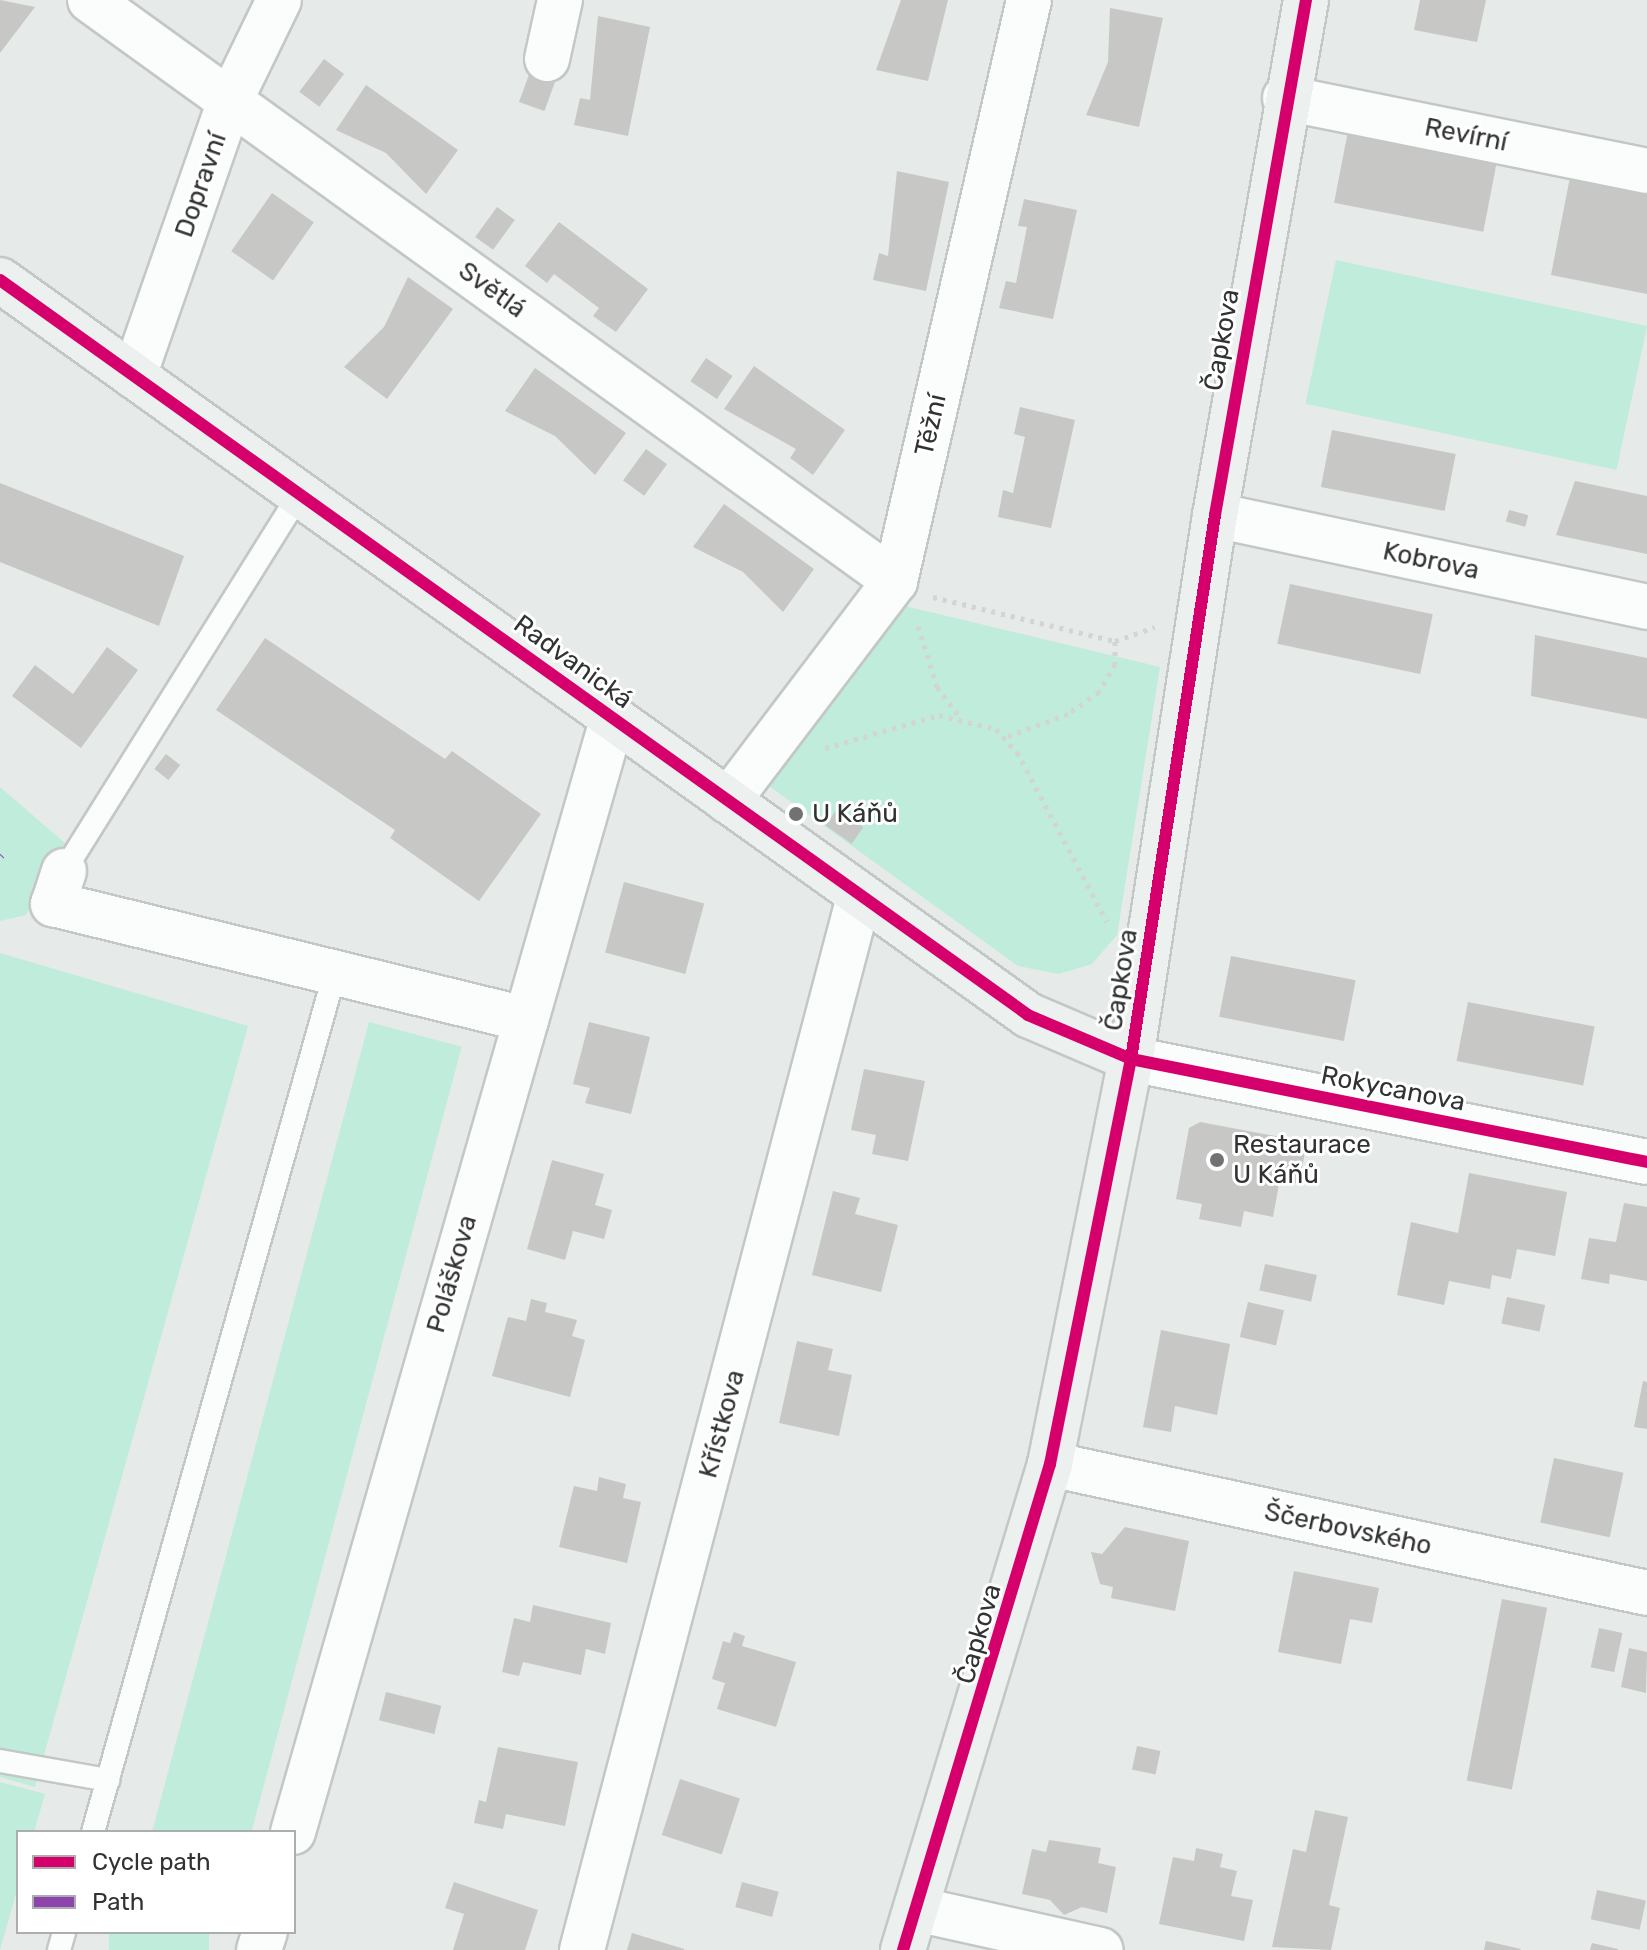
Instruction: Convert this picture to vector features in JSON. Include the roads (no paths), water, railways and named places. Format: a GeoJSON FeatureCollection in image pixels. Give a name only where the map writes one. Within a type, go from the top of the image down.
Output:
{"type":"FeatureCollection","features":[{"type":"Feature","properties":{"kind":"street","name":"Světlá"},"geometry":{"type":"LineString","coordinates":[[90,0],[906,587]]}},
{"type":"Feature","properties":{"kind":"street","name":"Dopravní"},"geometry":{"type":"LineString","coordinates":[[134,376],[230,101],[279,0]]}},
{"type":"Feature","properties":{"kind":"street"},"geometry":{"type":"LineString","coordinates":[[547,59],[560,0]]}},
{"type":"Feature","properties":{"kind":"street","name":"Těžní"},"geometry":{"type":"LineString","coordinates":[[728,801],[764,751],[906,587],[1029,0]]}},
{"type":"Feature","properties":{"kind":"street","name":"Čapkova"},"geometry":{"type":"LineString","coordinates":[[903,1950],[1050,1464],[1131,1059],[1215,515],[1285,98],[1306,0]]}},
{"type":"Feature","properties":{"kind":"street","name":"Revírní"},"geometry":{"type":"LineString","coordinates":[[1285,98],[1647,171]]}},
{"type":"Feature","properties":{"kind":"street","name":"Radvanická"},"geometry":{"type":"LineString","coordinates":[[0,280],[1028,1015],[1131,1059]]}},
{"type":"Feature","properties":{"kind":"street","name":"Kobrova"},"geometry":{"type":"LineString","coordinates":[[1215,515],[1647,607]]}},
{"type":"Feature","properties":{"kind":"street","name":"Poláškova"},"geometry":{"type":"LineString","coordinates":[[294,1830],[613,717]]}},
{"type":"Feature","properties":{"kind":"street"},"geometry":{"type":"LineString","coordinates":[[64,871],[53,904],[526,1019]]}},
{"type":"Feature","properties":{"kind":"street","name":"Křístkova"},"geometry":{"type":"LineString","coordinates":[[582,1950],[859,897]]}},
{"type":"Feature","properties":{"kind":"street","name":"Rokycanova"},"geometry":{"type":"LineString","coordinates":[[1131,1059],[1647,1162]]}},
{"type":"Feature","properties":{"kind":"street","name":"Ščerbovského"},"geometry":{"type":"LineString","coordinates":[[1050,1464],[1647,1593]]}},
{"type":"Feature","properties":{"kind":"street"},"geometry":{"type":"LineString","coordinates":[[916,1909],[1101,1950]]}},
{"type":"Feature","properties":{"kind":"lane"},"geometry":{"type":"LineString","coordinates":[[64,871],[300,494]]}},
{"type":"Feature","properties":{"kind":"lane"},"geometry":{"type":"LineString","coordinates":[[94,1830],[335,972]]}},
{"type":"Feature","properties":{"kind":"lane"},"geometry":{"type":"LineString","coordinates":[[0,1761],[108,1780]]}},
{"type":"Feature","properties":{"kind":"place","name":"U Káňů"},"geometry":{"type":"Point","coordinates":[796,814]}},
{"type":"Feature","properties":{"kind":"place","name":"Restaurace U Káňů"},"geometry":{"type":"Point","coordinates":[1217,1160]}}]}
